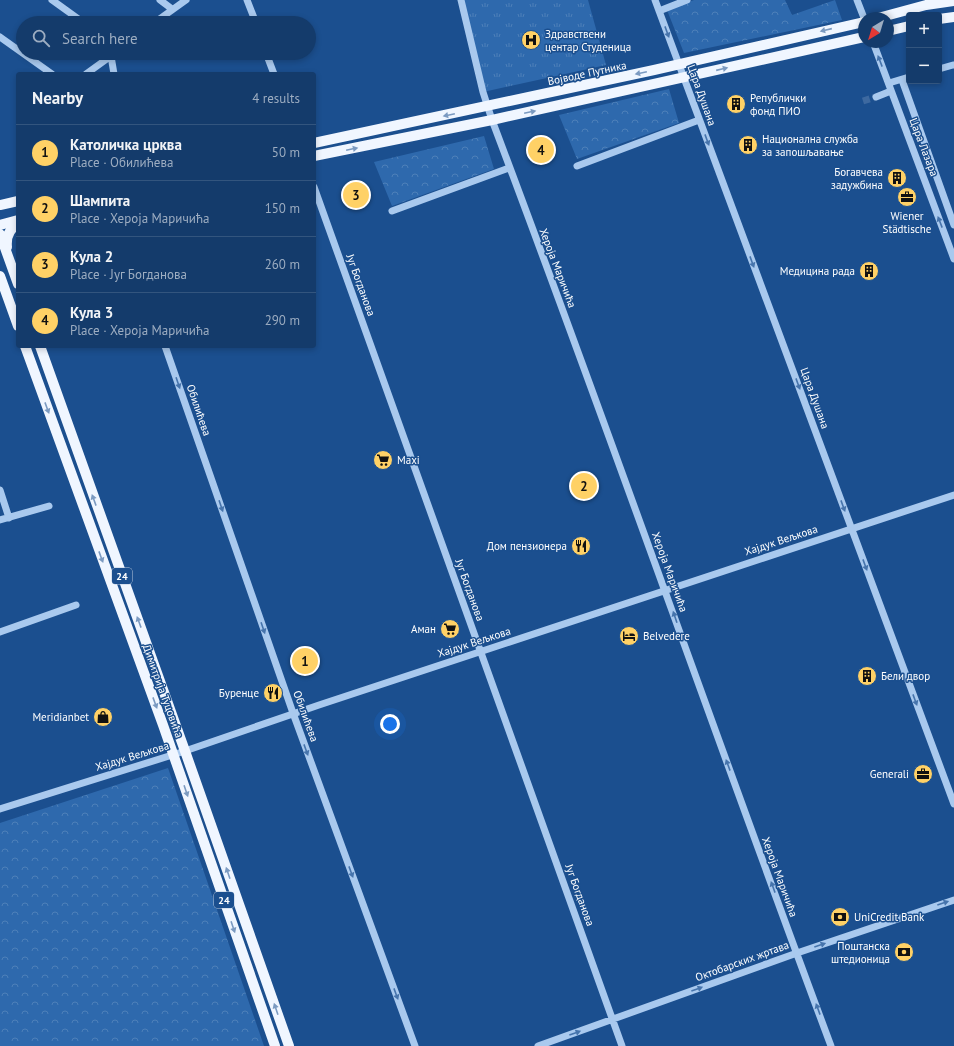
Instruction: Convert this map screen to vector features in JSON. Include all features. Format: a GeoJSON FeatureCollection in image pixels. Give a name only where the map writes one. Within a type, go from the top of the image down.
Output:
{"type":"FeatureCollection","features":[{"type":"Feature","properties":{"kind":"main road"},"geometry":{"type":"LineString","coordinates":[[894,14],[926,5],[954,1]]}},
{"type":"Feature","properties":{"kind":"main road"},"geometry":{"type":"LineString","coordinates":[[942,19],[954,17]]}},
{"type":"Feature","properties":{"kind":"main road","name":"Војводе Путника"},"geometry":{"type":"LineString","coordinates":[[316,143],[679,65],[858,23]]}},
{"type":"Feature","properties":{"kind":"main road"},"geometry":{"type":"LineString","coordinates":[[894,30],[906,27]]}},
{"type":"Feature","properties":{"kind":"main road"},"geometry":{"type":"LineString","coordinates":[[316,156],[492,120],[858,38]]}},
{"type":"Feature","properties":{"kind":"main road"},"geometry":{"type":"LineString","coordinates":[[0,204],[16,202]]}},
{"type":"Feature","properties":{"kind":"main road"},"geometry":{"type":"LineString","coordinates":[[0,225],[16,221]]}},
{"type":"Feature","properties":{"kind":"main road"},"geometry":{"type":"LineString","coordinates":[[7,253],[7,235],[16,225]]}},
{"type":"Feature","properties":{"kind":"main road"},"geometry":{"type":"LineString","coordinates":[[0,234],[16,278]]}},
{"type":"Feature","properties":{"kind":"main road"},"geometry":{"type":"LineString","coordinates":[[0,276],[16,320]]}},
{"type":"Feature","properties":{"kind":"main road","name":"Димитрија Туцовића"},"geometry":{"type":"LineString","coordinates":[[26,348],[173,754],[275,1046]]}},
{"type":"Feature","properties":{"kind":"main road","name":"Димитрија Туцовића"},"geometry":{"type":"LineString","coordinates":[[41,348],[289,1046]]}},
{"type":"Feature","properties":{"kind":"street"},"geometry":{"type":"LineString","coordinates":[[52,0],[74,16]]}},
{"type":"Feature","properties":{"kind":"street"},"geometry":{"type":"LineString","coordinates":[[160,0],[172,9]]}},
{"type":"Feature","properties":{"kind":"street"},"geometry":{"type":"LineString","coordinates":[[163,16],[186,0]]}},
{"type":"Feature","properties":{"kind":"street"},"geometry":{"type":"LineString","coordinates":[[247,0],[253,16]]}},
{"type":"Feature","properties":{"kind":"street","name":"Хероја Маричића"},"geometry":{"type":"LineString","coordinates":[[460,0],[487,107],[666,590],[831,1046]]}},
{"type":"Feature","properties":{"kind":"street","name":"Цара Душана"},"geometry":{"type":"LineString","coordinates":[[655,0],[954,804]]}},
{"type":"Feature","properties":{"kind":"street"},"geometry":{"type":"LineString","coordinates":[[659,11],[687,0]]}},
{"type":"Feature","properties":{"kind":"street"},"geometry":{"type":"LineString","coordinates":[[857,0],[862,12]]}},
{"type":"Feature","properties":{"kind":"street"},"geometry":{"type":"LineString","coordinates":[[0,37],[16,48]]}},
{"type":"Feature","properties":{"kind":"street","name":"Цара Лазара"},"geometry":{"type":"LineString","coordinates":[[875,48],[954,259]]}},
{"type":"Feature","properties":{"kind":"street"},"geometry":{"type":"LineString","coordinates":[[32,60],[49,72]]}},
{"type":"Feature","properties":{"kind":"street"},"geometry":{"type":"LineString","coordinates":[[89,72],[105,60]]}},
{"type":"Feature","properties":{"kind":"street"},"geometry":{"type":"LineString","coordinates":[[113,60],[114,72]]}},
{"type":"Feature","properties":{"kind":"street"},"geometry":{"type":"LineString","coordinates":[[269,60],[273,72]]}},
{"type":"Feature","properties":{"kind":"street"},"geometry":{"type":"LineString","coordinates":[[942,68],[952,65],[954,66]]}},
{"type":"Feature","properties":{"kind":"street"},"geometry":{"type":"LineString","coordinates":[[889,83],[906,78]]}},
{"type":"Feature","properties":{"kind":"street","name":"Цара Лазара"},"geometry":{"type":"LineString","coordinates":[[902,80],[954,225]]}},
{"type":"Feature","properties":{"kind":"street"},"geometry":{"type":"LineString","coordinates":[[876,96],[891,91]]}},
{"type":"Feature","properties":{"kind":"street"},"geometry":{"type":"LineString","coordinates":[[577,166],[699,120]]}},
{"type":"Feature","properties":{"kind":"street"},"geometry":{"type":"LineString","coordinates":[[392,211],[510,168]]}},
{"type":"Feature","properties":{"kind":"street","name":"Југ Богданова"},"geometry":{"type":"LineString","coordinates":[[316,192],[622,1046]]}},
{"type":"Feature","properties":{"kind":"street"},"geometry":{"type":"LineString","coordinates":[[316,210],[322,208]]}},
{"type":"Feature","properties":{"kind":"street","name":"Обилићева"},"geometry":{"type":"LineString","coordinates":[[166,348],[292,713],[415,1046]]}},
{"type":"Feature","properties":{"kind":"street"},"geometry":{"type":"LineString","coordinates":[[0,490],[9,518]]}},
{"type":"Feature","properties":{"kind":"street","name":"Хајдук Вељкова"},"geometry":{"type":"LineString","coordinates":[[0,809],[185,751],[292,713],[954,495]]}},
{"type":"Feature","properties":{"kind":"street"},"geometry":{"type":"LineString","coordinates":[[0,520],[49,506]]}},
{"type":"Feature","properties":{"kind":"street"},"geometry":{"type":"LineString","coordinates":[[0,632],[76,605]]}},
{"type":"Feature","properties":{"kind":"street","name":"Октобарских жртава"},"geometry":{"type":"LineString","coordinates":[[538,1046],[797,953],[954,900]]}},
{"type":"Feature","properties":{"kind":"green space","name":"Здравствени центар Студеница"},"geometry":{"type":"Polygon","coordinates":[[[461,0],[588,0],[606,65],[483,92],[461,0]]]}},
{"type":"Feature","properties":{"kind":"green space"},"geometry":{"type":"Polygon","coordinates":[[[694,0],[785,0],[792,15],[835,0],[842,20],[684,53],[667,10],[694,0]]]}},
{"type":"Feature","properties":{"kind":"green space"},"geometry":{"type":"Polygon","coordinates":[[[669,89],[679,123],[577,159],[559,115],[669,89]]]}},
{"type":"Feature","properties":{"kind":"green space"},"geometry":{"type":"Polygon","coordinates":[[[484,136],[494,169],[392,206],[374,162],[484,136]]]}},
{"type":"Feature","properties":{"kind":"green space"},"geometry":{"type":"Polygon","coordinates":[[[168,768],[264,1046],[0,1046],[0,823],[168,768]]]}},
{"type":"Feature","properties":{"kind":"tunnel"},"geometry":{"type":"LineString","coordinates":[[863,101],[876,97]]}},
{"type":"Feature","properties":{"kind":"place","name":"Здравствени центар Студеница"},"geometry":{"type":"Point","coordinates":[531,40]}},
{"type":"Feature","properties":{"kind":"place","name":"Републички фонд ПИО"},"geometry":{"type":"Point","coordinates":[736,104]}},
{"type":"Feature","properties":{"kind":"place","name":"Национална служба за запошљавање"},"geometry":{"type":"Point","coordinates":[748,145]}},
{"type":"Feature","properties":{"kind":"place","name":"Кула 3"},"geometry":{"type":"Point","coordinates":[541,150]}},
{"type":"Feature","properties":{"kind":"place","name":"Богавчева задужбина"},"geometry":{"type":"Point","coordinates":[897,178]}},
{"type":"Feature","properties":{"kind":"place","name":"Кула 2"},"geometry":{"type":"Point","coordinates":[356,195]}},
{"type":"Feature","properties":{"kind":"place","name":"Wiener Städtische"},"geometry":{"type":"Point","coordinates":[907,197]}},
{"type":"Feature","properties":{"kind":"place","name":"Медицина рада"},"geometry":{"type":"Point","coordinates":[869,271]}},
{"type":"Feature","properties":{"kind":"place","name":"Maxi"},"geometry":{"type":"Point","coordinates":[383,460]}},
{"type":"Feature","properties":{"kind":"place","name":"Шампита"},"geometry":{"type":"Point","coordinates":[584,486]}},
{"type":"Feature","properties":{"kind":"place","name":"Дом пензионера"},"geometry":{"type":"Point","coordinates":[581,546]}},
{"type":"Feature","properties":{"kind":"place","name":"Аман"},"geometry":{"type":"Point","coordinates":[450,629]}},
{"type":"Feature","properties":{"kind":"place","name":"Belvedere"},"geometry":{"type":"Point","coordinates":[629,636]}},
{"type":"Feature","properties":{"kind":"place","name":"Католичка црква"},"geometry":{"type":"Point","coordinates":[305,661]}},
{"type":"Feature","properties":{"kind":"place","name":"Бели двор"},"geometry":{"type":"Point","coordinates":[867,676]}},
{"type":"Feature","properties":{"kind":"place","name":"Буренце"},"geometry":{"type":"Point","coordinates":[273,693]}},
{"type":"Feature","properties":{"kind":"place","name":"Meridianbet"},"geometry":{"type":"Point","coordinates":[103,717]}},
{"type":"Feature","properties":{"kind":"place","name":"Generali"},"geometry":{"type":"Point","coordinates":[923,774]}},
{"type":"Feature","properties":{"kind":"place","name":"UniCredit Bank"},"geometry":{"type":"Point","coordinates":[840,917]}},
{"type":"Feature","properties":{"kind":"place","name":"Поштанска штедионица"},"geometry":{"type":"Point","coordinates":[904,952]}}]}
